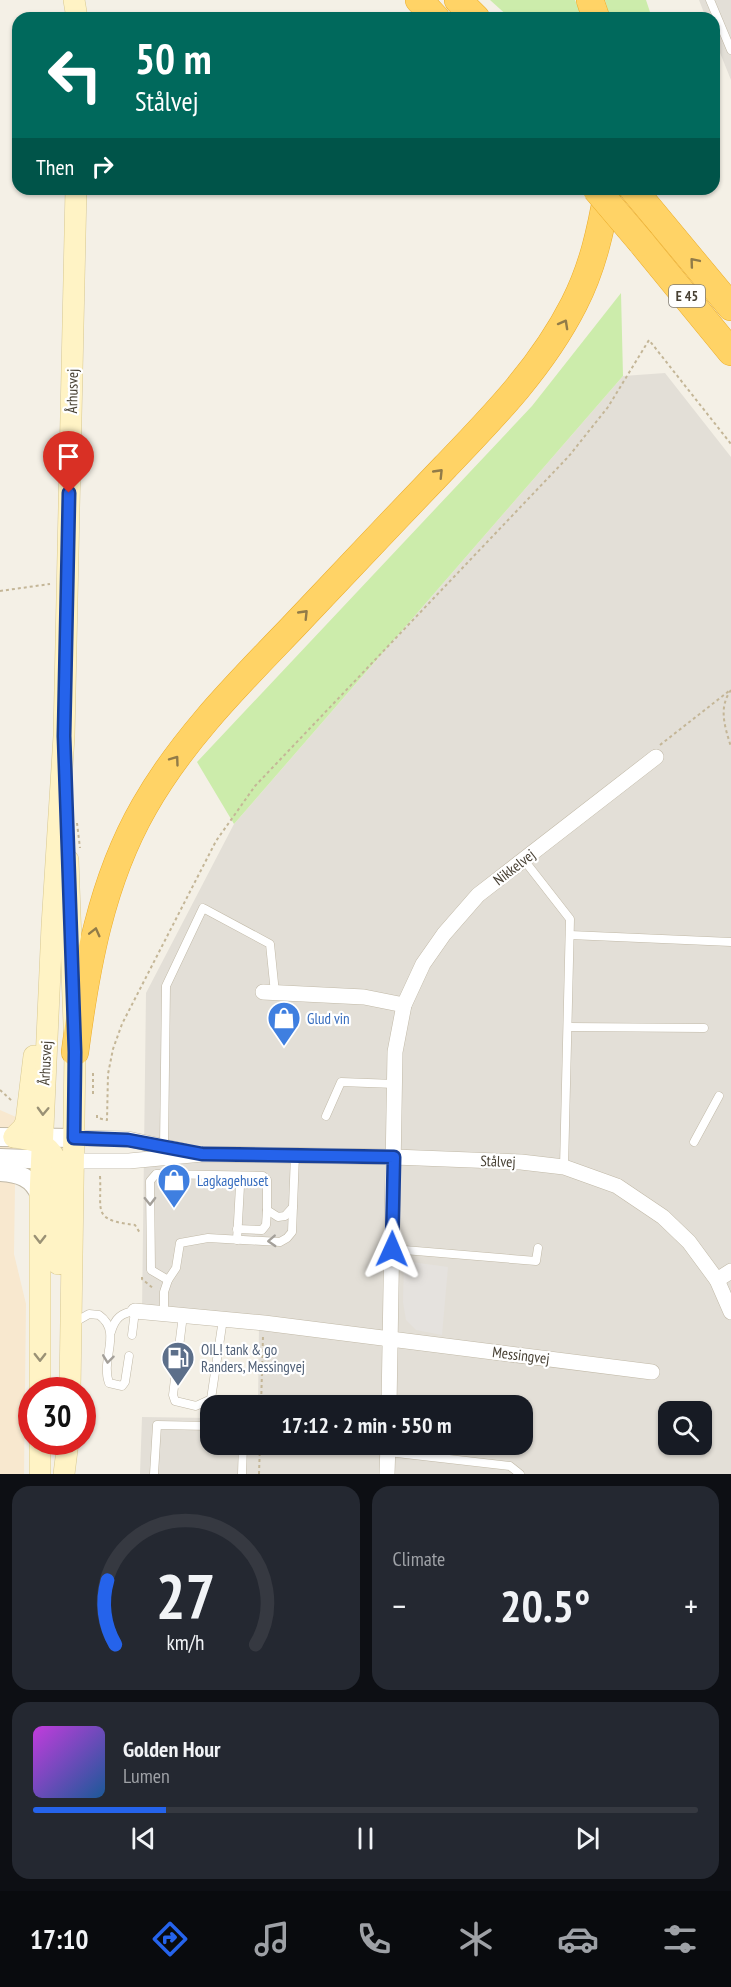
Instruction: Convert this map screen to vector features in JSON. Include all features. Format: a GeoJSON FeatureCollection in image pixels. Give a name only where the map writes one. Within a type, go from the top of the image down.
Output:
{"type":"FeatureCollection","features":[{"type":"Feature","properties":{"kind":"highway"},"geometry":{"type":"LineString","coordinates":[[419,0],[430,12]]}},
{"type":"Feature","properties":{"kind":"highway"},"geometry":{"type":"LineString","coordinates":[[458,0],[470,12]]}},
{"type":"Feature","properties":{"kind":"highway","name":"E 45"},"geometry":{"type":"LineString","coordinates":[[601,195],[731,352]]}},
{"type":"Feature","properties":{"kind":"highway"},"geometry":{"type":"LineString","coordinates":[[75,1052],[85,981],[103,905],[132,830],[163,776],[239,682],[498,412],[544,356],[561,329],[589,272],[598,245],[607,195]]}},
{"type":"Feature","properties":{"kind":"highway","name":"E 45"},"geometry":{"type":"LineString","coordinates":[[638,195],[731,307]]}},
{"type":"Feature","properties":{"kind":"main road","name":"Århusvej"},"geometry":{"type":"LineString","coordinates":[[52,926],[64,736],[76,195]]}},
{"type":"Feature","properties":{"kind":"main road","name":"Århusvej"},"geometry":{"type":"LineString","coordinates":[[64,736],[75,1052],[61,1151],[71,1324],[70,1377]]}},
{"type":"Feature","properties":{"kind":"main road"},"geometry":{"type":"LineString","coordinates":[[7,1137],[23,1128],[26,1122],[52,926]]}},
{"type":"Feature","properties":{"kind":"main road"},"geometry":{"type":"LineString","coordinates":[[52,926],[61,1151],[58,1377]]}},
{"type":"Feature","properties":{"kind":"main road"},"geometry":{"type":"LineString","coordinates":[[7,1137],[61,1151]]}},
{"type":"Feature","properties":{"kind":"main road","name":"Århusvej"},"geometry":{"type":"LineString","coordinates":[[40,1377],[40,1196],[61,1151]]}},
{"type":"Feature","properties":{"kind":"main road"},"geometry":{"type":"LineString","coordinates":[[40,1455],[40,1474]]}},
{"type":"Feature","properties":{"kind":"main road"},"geometry":{"type":"LineString","coordinates":[[64,1474],[66,1455]]}},
{"type":"Feature","properties":{"kind":"street","name":"Nikkelvej"},"geometry":{"type":"LineString","coordinates":[[394,1157],[395,1052],[404,1005],[423,964],[444,934],[478,895],[656,757]]}},
{"type":"Feature","properties":{"kind":"street"},"geometry":{"type":"LineString","coordinates":[[269,992],[364,997],[404,1005]]}},
{"type":"Feature","properties":{"kind":"street","name":"Stålvej"},"geometry":{"type":"LineString","coordinates":[[61,1151],[128,1140],[202,1154]]}},
{"type":"Feature","properties":{"kind":"street"},"geometry":{"type":"LineString","coordinates":[[0,1158],[61,1151]]}},
{"type":"Feature","properties":{"kind":"street","name":"Stålvej"},"geometry":{"type":"LineString","coordinates":[[61,1151],[129,1161],[202,1154],[295,1155],[521,1162],[564,1167],[616,1186],[663,1217],[689,1242],[717,1280],[731,1312]]}},
{"type":"Feature","properties":{"kind":"street"},"geometry":{"type":"LineString","coordinates":[[389,1395],[394,1157]]}},
{"type":"Feature","properties":{"kind":"street"},"geometry":{"type":"LineString","coordinates":[[0,1172],[14,1173],[27,1179],[34,1185],[40,1196]]}},
{"type":"Feature","properties":{"kind":"street"},"geometry":{"type":"LineString","coordinates":[[717,1280],[731,1271]]}},
{"type":"Feature","properties":{"kind":"street","name":"Messingvej"},"geometry":{"type":"LineString","coordinates":[[135,1311],[264,1323],[652,1372]]}},
{"type":"Feature","properties":{"kind":"street"},"geometry":{"type":"LineString","coordinates":[[387,1474],[388,1455]]}},
{"type":"Feature","properties":{"kind":"lane"},"geometry":{"type":"LineString","coordinates":[[720,24],[731,50]]}},
{"type":"Feature","properties":{"kind":"lane"},"geometry":{"type":"LineString","coordinates":[[524,860],[570,919],[564,1167]]}},
{"type":"Feature","properties":{"kind":"lane"},"geometry":{"type":"LineString","coordinates":[[164,1147],[166,986],[204,908],[270,944],[269,992]]}},
{"type":"Feature","properties":{"kind":"lane"},"geometry":{"type":"LineString","coordinates":[[570,935],[731,942]]}},
{"type":"Feature","properties":{"kind":"lane"},"geometry":{"type":"LineString","coordinates":[[568,1027],[704,1028]]}},
{"type":"Feature","properties":{"kind":"lane"},"geometry":{"type":"LineString","coordinates":[[326,1116],[341,1082],[395,1084]]}},
{"type":"Feature","properties":{"kind":"lane"},"geometry":{"type":"LineString","coordinates":[[694,1142],[718,1095]]}},
{"type":"Feature","properties":{"kind":"lane"},"geometry":{"type":"LineString","coordinates":[[164,1312],[164,1292],[176,1268],[180,1243],[208,1238],[280,1242],[287,1238],[292,1232],[295,1155]]}},
{"type":"Feature","properties":{"kind":"lane"},"geometry":{"type":"LineString","coordinates":[[168,1280],[151,1270],[150,1181],[156,1174],[263,1176],[267,1180],[266,1225],[262,1230],[237,1229]]}},
{"type":"Feature","properties":{"kind":"lane"},"geometry":{"type":"LineString","coordinates":[[237,1240],[240,1186]]}},
{"type":"Feature","properties":{"kind":"lane"},"geometry":{"type":"LineString","coordinates":[[267,1210],[278,1218],[285,1216],[293,1207]]}},
{"type":"Feature","properties":{"kind":"lane"},"geometry":{"type":"LineString","coordinates":[[392,1249],[536,1261],[538,1248]]}},
{"type":"Feature","properties":{"kind":"lane"},"geometry":{"type":"LineString","coordinates":[[129,1356],[125,1382],[122,1386],[109,1383],[106,1366],[114,1322],[118,1317],[135,1311],[132,1335]]}},
{"type":"Feature","properties":{"kind":"lane"},"geometry":{"type":"LineString","coordinates":[[71,1324],[89,1314],[99,1315],[111,1332]]}},
{"type":"Feature","properties":{"kind":"lane"},"geometry":{"type":"LineString","coordinates":[[183,1315],[173,1395],[175,1401],[196,1406],[211,1399],[223,1319]]}},
{"type":"Feature","properties":{"kind":"lane"},"geometry":{"type":"LineString","coordinates":[[154,1474],[157,1425],[200,1426]]}},
{"type":"Feature","properties":{"kind":"lane"},"geometry":{"type":"LineString","coordinates":[[242,1474],[243,1455]]}},
{"type":"Feature","properties":{"kind":"lane"},"geometry":{"type":"LineString","coordinates":[[435,1455],[510,1466],[520,1474]]}},
{"type":"Feature","properties":{"kind":"path"},"geometry":{"type":"LineString","coordinates":[[97,1115],[97,1118],[106,1120],[108,1074],[113,1049],[122,1024],[216,841],[255,786],[569,456],[608,407],[650,340],[731,444]]}},
{"type":"Feature","properties":{"kind":"path"},"geometry":{"type":"LineString","coordinates":[[0,591],[67,582]]}},
{"type":"Feature","properties":{"kind":"path"},"geometry":{"type":"LineString","coordinates":[[730,691],[723,709],[731,747]]}},
{"type":"Feature","properties":{"kind":"path"},"geometry":{"type":"LineString","coordinates":[[656,757],[652,751],[730,691]]}},
{"type":"Feature","properties":{"kind":"path"},"geometry":{"type":"LineString","coordinates":[[0,1090],[19,1106]]}},
{"type":"Feature","properties":{"kind":"path"},"geometry":{"type":"LineString","coordinates":[[101,1177],[99,1207],[105,1217],[113,1222],[135,1225],[143,1237]]}},
{"type":"Feature","properties":{"kind":"path"},"geometry":{"type":"LineString","coordinates":[[142,1269],[142,1279],[153,1289],[164,1292]]}},
{"type":"Feature","properties":{"kind":"path"},"geometry":{"type":"LineString","coordinates":[[261,1395],[264,1323]]}},
{"type":"Feature","properties":{"kind":"path"},"geometry":{"type":"LineString","coordinates":[[259,1474],[260,1455]]}},
{"type":"Feature","properties":{"kind":"shaded area"},"geometry":{"type":"Polygon","coordinates":[[[699,0],[731,0],[731,80],[720,53],[720,12],[704,12],[699,0]]]}},
{"type":"Feature","properties":{"kind":"shaded area"},"geometry":{"type":"Polygon","coordinates":[[[665,373],[731,457],[731,1474],[140,1474],[142,1417],[200,1418],[200,1455],[533,1455],[533,1395],[258,1395],[259,1325],[142,1311],[146,993],[234,824],[623,376],[665,373]]]}},
{"type":"Feature","properties":{"kind":"shaded area"},"geometry":{"type":"Polygon","coordinates":[[[0,1110],[16,1117],[14,1254],[26,1304],[25,1377],[18,1377],[18,1455],[24,1455],[24,1474],[0,1474],[0,1110]]]}},
{"type":"Feature","properties":{"kind":"shaded area"},"geometry":{"type":"Polygon","coordinates":[[[404,1261],[448,1267],[442,1335],[416,1330],[406,1320],[403,1302],[404,1261]]]}},
{"type":"Feature","properties":{"kind":"green space"},"geometry":{"type":"Polygon","coordinates":[[[490,0],[575,0],[580,12],[503,12],[490,0]]]}},
{"type":"Feature","properties":{"kind":"green space"},"geometry":{"type":"Polygon","coordinates":[[[605,0],[646,0],[650,12],[608,12],[605,0]]]}},
{"type":"Feature","properties":{"kind":"green space"},"geometry":{"type":"Polygon","coordinates":[[[621,293],[623,376],[234,824],[197,762],[532,406],[621,293]]]}},
{"type":"Feature","properties":{"kind":"place","name":"Glud vin"},"geometry":{"type":"Point","coordinates":[284,1047]}},
{"type":"Feature","properties":{"kind":"place","name":"Lagkagehuset"},"geometry":{"type":"Point","coordinates":[174,1209]}},
{"type":"Feature","properties":{"kind":"place","name":"OIL! tank & go Randers, Messingvej"},"geometry":{"type":"Point","coordinates":[178,1387]}},
{"type":"Feature","properties":{"kind":"route"},"geometry":{"type":"LineString","coordinates":[[69,493],[64,736],[75,1052],[74,1138],[128,1140],[202,1154],[394,1157],[392,1249]]}}]}
